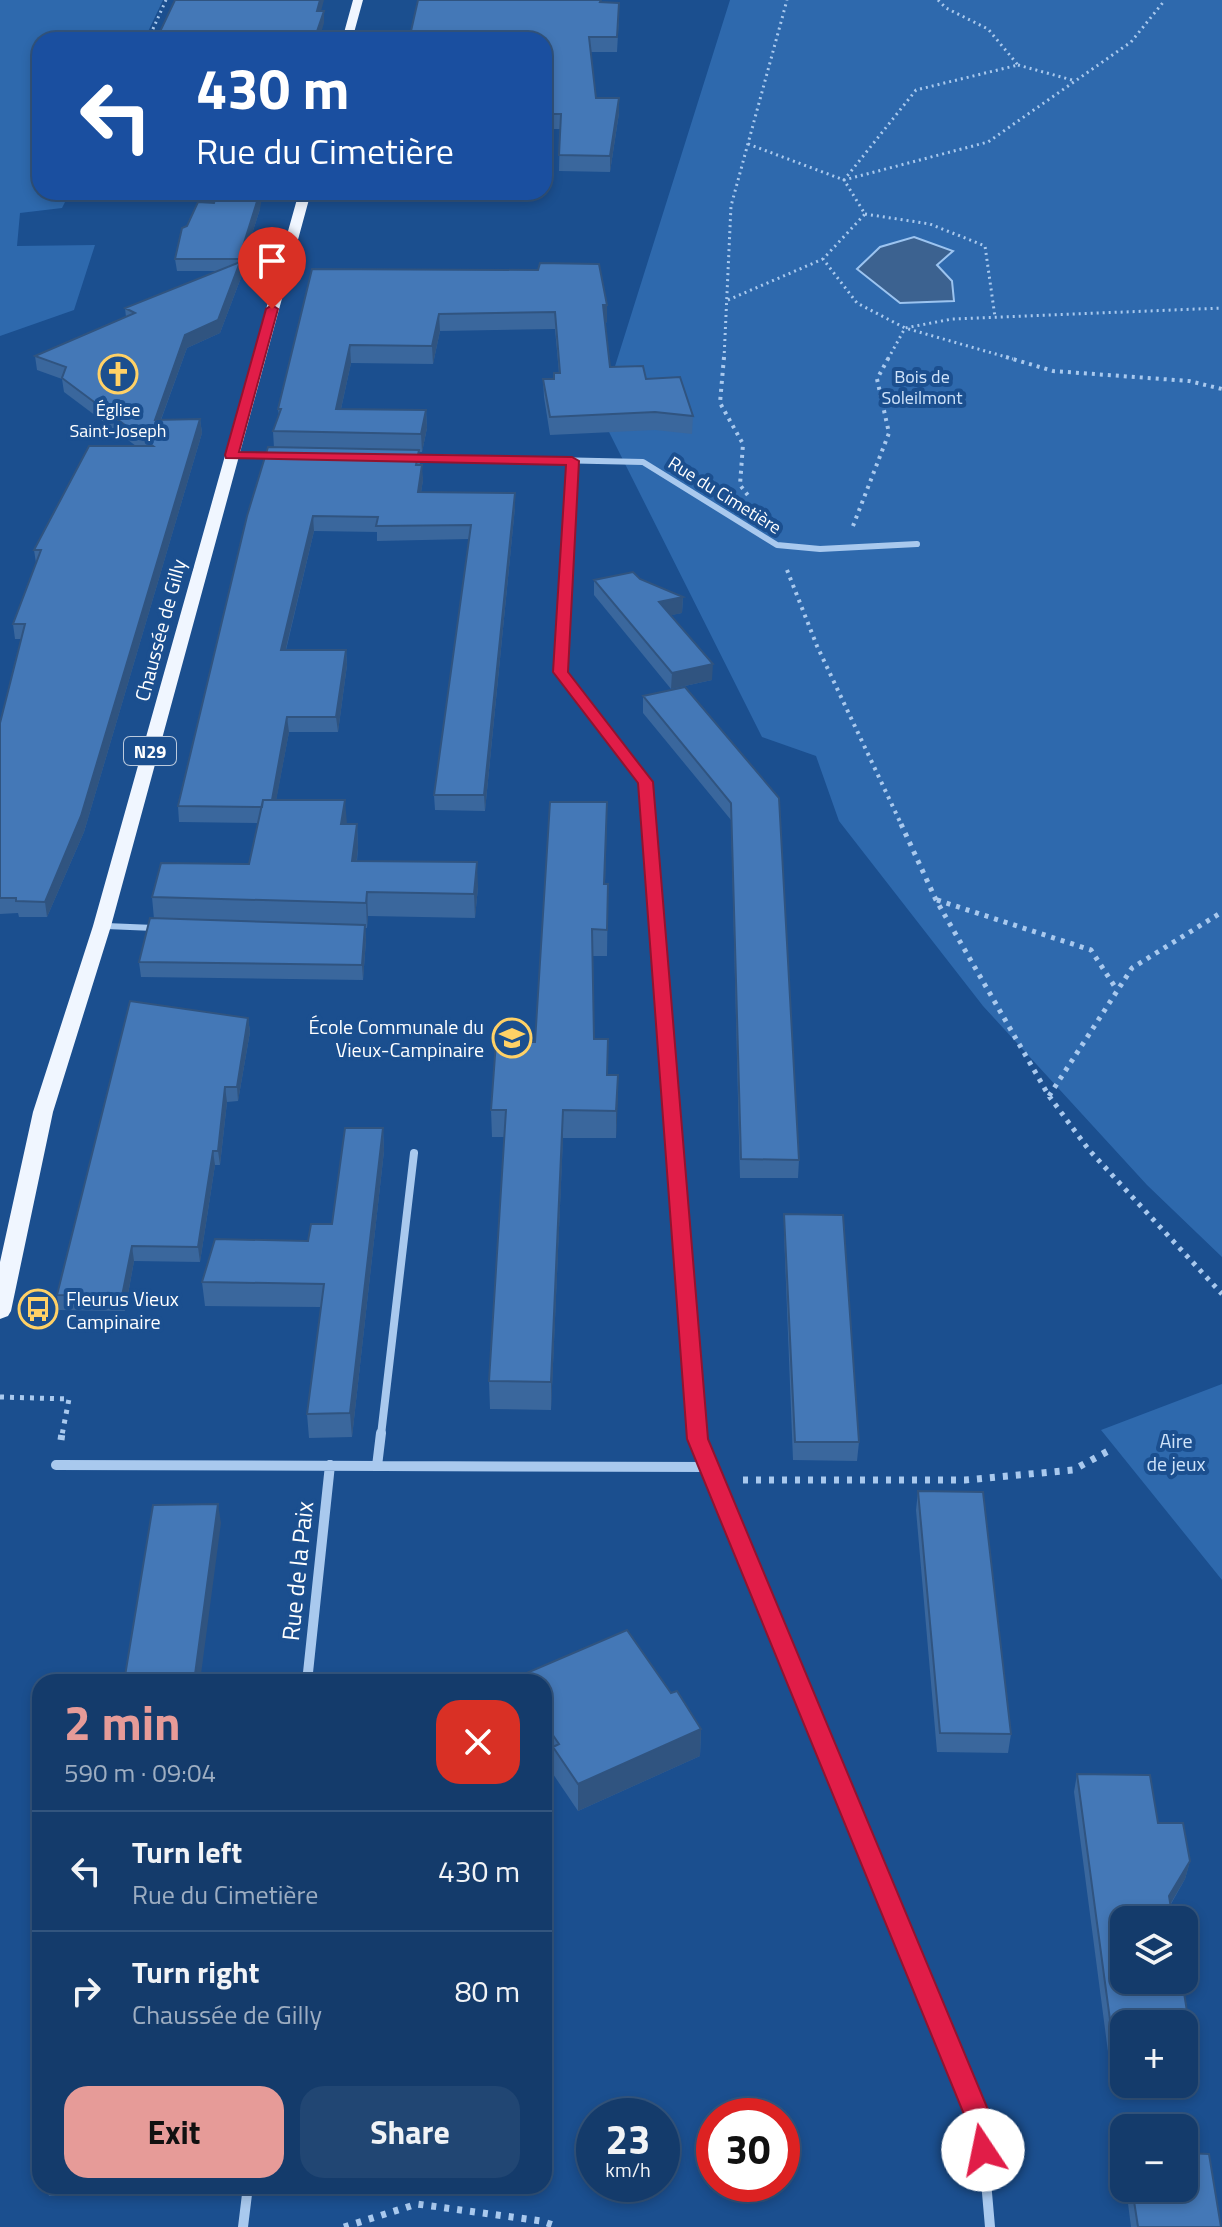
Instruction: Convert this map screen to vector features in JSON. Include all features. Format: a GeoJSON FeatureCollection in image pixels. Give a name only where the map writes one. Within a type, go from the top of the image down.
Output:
{"type":"FeatureCollection","features":[{"type":"Feature","properties":{"kind":"main road"},"geometry":{"type":"LineString","coordinates":[[349,32],[358,0]]}},
{"type":"Feature","properties":{"kind":"main road","name":"Chaussée de Gilly"},"geometry":{"type":"LineString","coordinates":[[0,1311],[43,1112],[102,926],[303,200]]}},
{"type":"Feature","properties":{"kind":"street"},"geometry":{"type":"LineString","coordinates":[[231,455],[276,456]]}},
{"type":"Feature","properties":{"kind":"street","name":"Rue du Cimetière"},"geometry":{"type":"LineString","coordinates":[[397,457],[643,462],[777,545],[820,549],[917,544]]}},
{"type":"Feature","properties":{"kind":"street"},"geometry":{"type":"LineString","coordinates":[[572,461],[561,672],[646,782],[697,1439],[981,2124],[990,2227]]}},
{"type":"Feature","properties":{"kind":"street"},"geometry":{"type":"LineString","coordinates":[[377,1466],[414,1153]]}},
{"type":"Feature","properties":{"kind":"street"},"geometry":{"type":"LineString","coordinates":[[56,1465],[709,1467]]}},
{"type":"Feature","properties":{"kind":"street","name":"Rue de la Paix"},"geometry":{"type":"LineString","coordinates":[[308,1674],[330,1465]]}},
{"type":"Feature","properties":{"kind":"street"},"geometry":{"type":"LineString","coordinates":[[243,2227],[247,2194]]}},
{"type":"Feature","properties":{"kind":"lane"},"geometry":{"type":"LineString","coordinates":[[102,926],[165,928]]}},
{"type":"Feature","properties":{"kind":"path"},"geometry":{"type":"LineString","coordinates":[[152,32],[166,0]]}},
{"type":"Feature","properties":{"kind":"path"},"geometry":{"type":"LineString","coordinates":[[787,0],[731,206],[720,403],[743,444],[740,485],[770,524],[817,646],[936,900],[1049,1096],[1089,1150],[1222,1294]]}},
{"type":"Feature","properties":{"kind":"path"},"geometry":{"type":"LineString","coordinates":[[938,0],[946,8],[988,29],[1018,65]]}},
{"type":"Feature","properties":{"kind":"path"},"geometry":{"type":"LineString","coordinates":[[748,144],[844,180],[988,142],[1131,42],[1165,0]]}},
{"type":"Feature","properties":{"kind":"path"},"geometry":{"type":"LineString","coordinates":[[844,180],[916,90],[1018,65],[1073,81]]}},
{"type":"Feature","properties":{"kind":"path"},"geometry":{"type":"LineString","coordinates":[[844,180],[865,214],[930,224],[985,246],[995,317]]}},
{"type":"Feature","properties":{"kind":"path"},"geometry":{"type":"LineString","coordinates":[[728,300],[823,259],[865,214]]}},
{"type":"Feature","properties":{"kind":"path"},"geometry":{"type":"LineString","coordinates":[[823,259],[857,303],[905,328],[1053,371],[1189,381],[1222,389]]}},
{"type":"Feature","properties":{"kind":"path"},"geometry":{"type":"LineString","coordinates":[[905,328],[952,319],[1222,308]]}},
{"type":"Feature","properties":{"kind":"path"},"geometry":{"type":"LineString","coordinates":[[820,549],[853,528],[889,433],[877,379],[905,328]]}},
{"type":"Feature","properties":{"kind":"path"},"geometry":{"type":"LineString","coordinates":[[936,900],[1091,950],[1117,990]]}},
{"type":"Feature","properties":{"kind":"path"},"geometry":{"type":"LineString","coordinates":[[1049,1096],[1132,968],[1222,912]]}},
{"type":"Feature","properties":{"kind":"path"},"geometry":{"type":"LineString","coordinates":[[0,1397],[69,1399],[56,1465]]}},
{"type":"Feature","properties":{"kind":"path"},"geometry":{"type":"LineString","coordinates":[[714,1480],[965,1480],[1073,1470],[1110,1450]]}},
{"type":"Feature","properties":{"kind":"path"},"geometry":{"type":"LineString","coordinates":[[344,2227],[417,2204],[541,2221],[559,2227]]}},
{"type":"Feature","properties":{"kind":"green space"},"geometry":{"type":"Polygon","coordinates":[[[0,0],[163,0],[148,32],[32,32],[32,200],[66,200],[62,208],[20,213],[17,246],[95,245],[74,310],[0,336],[0,0]]]}},
{"type":"Feature","properties":{"kind":"green space","name":"Bois de Soleilmont"},"geometry":{"type":"Polygon","coordinates":[[[730,0],[1222,0],[1222,1257],[1147,1185],[983,1006],[839,821],[816,756],[762,737],[600,414],[730,0]]]}},
{"type":"Feature","properties":{"kind":"green space","name":"Aire de jeux"},"geometry":{"type":"Polygon","coordinates":[[[1222,1384],[1222,1580],[1101,1430],[1222,1384]]]}},
{"type":"Feature","properties":{"kind":"shaded area"},"geometry":{"type":"Polygon","coordinates":[[[914,237],[953,251],[937,265],[952,281],[954,301],[900,303],[857,269],[880,247],[914,237]]]}},
{"type":"Feature","properties":{"kind":"building"},"geometry":{"type":"Polygon","coordinates":[[[175,0],[320,0],[317,11],[324,11],[317,32],[160,32],[175,0]]]}},
{"type":"Feature","properties":{"kind":"building"},"geometry":{"type":"Polygon","coordinates":[[[418,0],[601,0],[619,3],[617,37],[589,37],[596,98],[619,98],[610,156],[559,155],[561,114],[552,114],[552,32],[411,32],[418,0]]]}},
{"type":"Feature","properties":{"kind":"building"},"geometry":{"type":"Polygon","coordinates":[[[215,200],[257,200],[239,259],[175,259],[182,228],[187,226],[198,202],[214,203],[215,200]]]}},
{"type":"Feature","properties":{"kind":"building"},"geometry":{"type":"Polygon","coordinates":[[[240,262],[218,320],[185,335],[155,420],[200,419],[81,816],[45,902],[0,898],[0,723],[25,624],[13,624],[41,550],[34,550],[89,446],[153,446],[62,378],[66,367],[35,356],[135,313],[125,308],[240,262]]]}},
{"type":"Feature","properties":{"kind":"building"},"geometry":{"type":"Polygon","coordinates":[[[540,263],[599,264],[607,305],[603,305],[610,367],[643,366],[646,379],[680,377],[693,416],[655,412],[550,417],[543,379],[554,379],[554,373],[560,373],[555,312],[439,314],[432,346],[350,345],[336,409],[426,410],[421,434],[273,431],[281,409],[278,409],[312,269],[538,270],[540,263]]]}},
{"type":"Feature","properties":{"kind":"building"},"geometry":{"type":"Polygon","coordinates":[[[268,447],[419,450],[416,465],[422,465],[418,492],[515,493],[484,795],[434,795],[471,525],[376,526],[378,517],[313,516],[281,650],[346,650],[336,717],[287,717],[272,800],[263,800],[262,807],[178,806],[247,516],[268,447]]]}},
{"type":"Feature","properties":{"kind":"building"},"geometry":{"type":"Polygon","coordinates":[[[633,572],[640,579],[683,597],[659,602],[713,664],[672,673],[594,580],[633,572]]]}},
{"type":"Feature","properties":{"kind":"building"},"geometry":{"type":"Polygon","coordinates":[[[685,687],[779,798],[799,1160],[741,1159],[731,803],[643,696],[685,687]]]}},
{"type":"Feature","properties":{"kind":"building"},"geometry":{"type":"Polygon","coordinates":[[[263,800],[345,800],[341,824],[357,824],[352,861],[477,862],[474,894],[367,892],[366,903],[152,897],[161,863],[249,864],[263,800]]]}},
{"type":"Feature","properties":{"kind":"building"},"geometry":{"type":"Polygon","coordinates":[[[550,802],[607,802],[604,884],[608,884],[607,930],[592,929],[594,1039],[608,1039],[607,1075],[618,1075],[616,1111],[563,1110],[551,1382],[489,1381],[506,1110],[491,1110],[496,1042],[535,1042],[550,802]]]}},
{"type":"Feature","properties":{"kind":"building"},"geometry":{"type":"Polygon","coordinates":[[[150,918],[365,925],[362,965],[139,962],[150,918]]]}},
{"type":"Feature","properties":{"kind":"building"},"geometry":{"type":"Polygon","coordinates":[[[130,1001],[248,1018],[237,1087],[225,1087],[218,1151],[213,1151],[198,1247],[132,1246],[122,1296],[57,1295],[130,1001]]]}},
{"type":"Feature","properties":{"kind":"building"},"geometry":{"type":"Polygon","coordinates":[[[345,1128],[383,1128],[350,1413],[307,1414],[324,1284],[202,1282],[215,1239],[308,1241],[311,1224],[332,1224],[345,1128]]]}},
{"type":"Feature","properties":{"kind":"building"},"geometry":{"type":"Polygon","coordinates":[[[784,1214],[843,1215],[859,1442],[795,1442],[784,1214]]]}},
{"type":"Feature","properties":{"kind":"building"},"geometry":{"type":"Polygon","coordinates":[[[918,1491],[983,1492],[1011,1734],[940,1733],[918,1491]]]}},
{"type":"Feature","properties":{"kind":"building"},"geometry":{"type":"Polygon","coordinates":[[[218,1504],[195,1674],[125,1674],[153,1505],[218,1504]]]}},
{"type":"Feature","properties":{"kind":"building"},"geometry":{"type":"Polygon","coordinates":[[[627,1630],[671,1693],[677,1691],[701,1729],[578,1784],[553,1747],[559,1744],[552,1734],[552,1674],[524,1674],[627,1630]]]}},
{"type":"Feature","properties":{"kind":"building"},"geometry":{"type":"Polygon","coordinates":[[[1077,1774],[1150,1775],[1158,1823],[1183,1823],[1190,1861],[1169,1896],[1171,1906],[1110,1906],[1110,1994],[1184,1994],[1187,2010],[1110,2010],[1110,2020],[1077,1774]]]}},
{"type":"Feature","properties":{"kind":"building"},"geometry":{"type":"Polygon","coordinates":[[[1198,2154],[1209,2154],[1221,2227],[1138,2227],[1134,2202],[1198,2202],[1198,2154]]]}},
{"type":"Feature","properties":{"kind":"place","name":"Église Saint-Joseph"},"geometry":{"type":"Point","coordinates":[118,374]}},
{"type":"Feature","properties":{"kind":"place","name":"École Communale du Vieux-Campinaire"},"geometry":{"type":"Point","coordinates":[512,1038]}},
{"type":"Feature","properties":{"kind":"place","name":"Fleurus Vieux Campinaire"},"geometry":{"type":"Point","coordinates":[38,1309]}},
{"type":"Feature","properties":{"kind":"route"},"geometry":{"type":"LineString","coordinates":[[272,309],[231,455],[572,461],[561,672],[646,782],[697,1439],[981,2124],[983,2150]]}}]}
